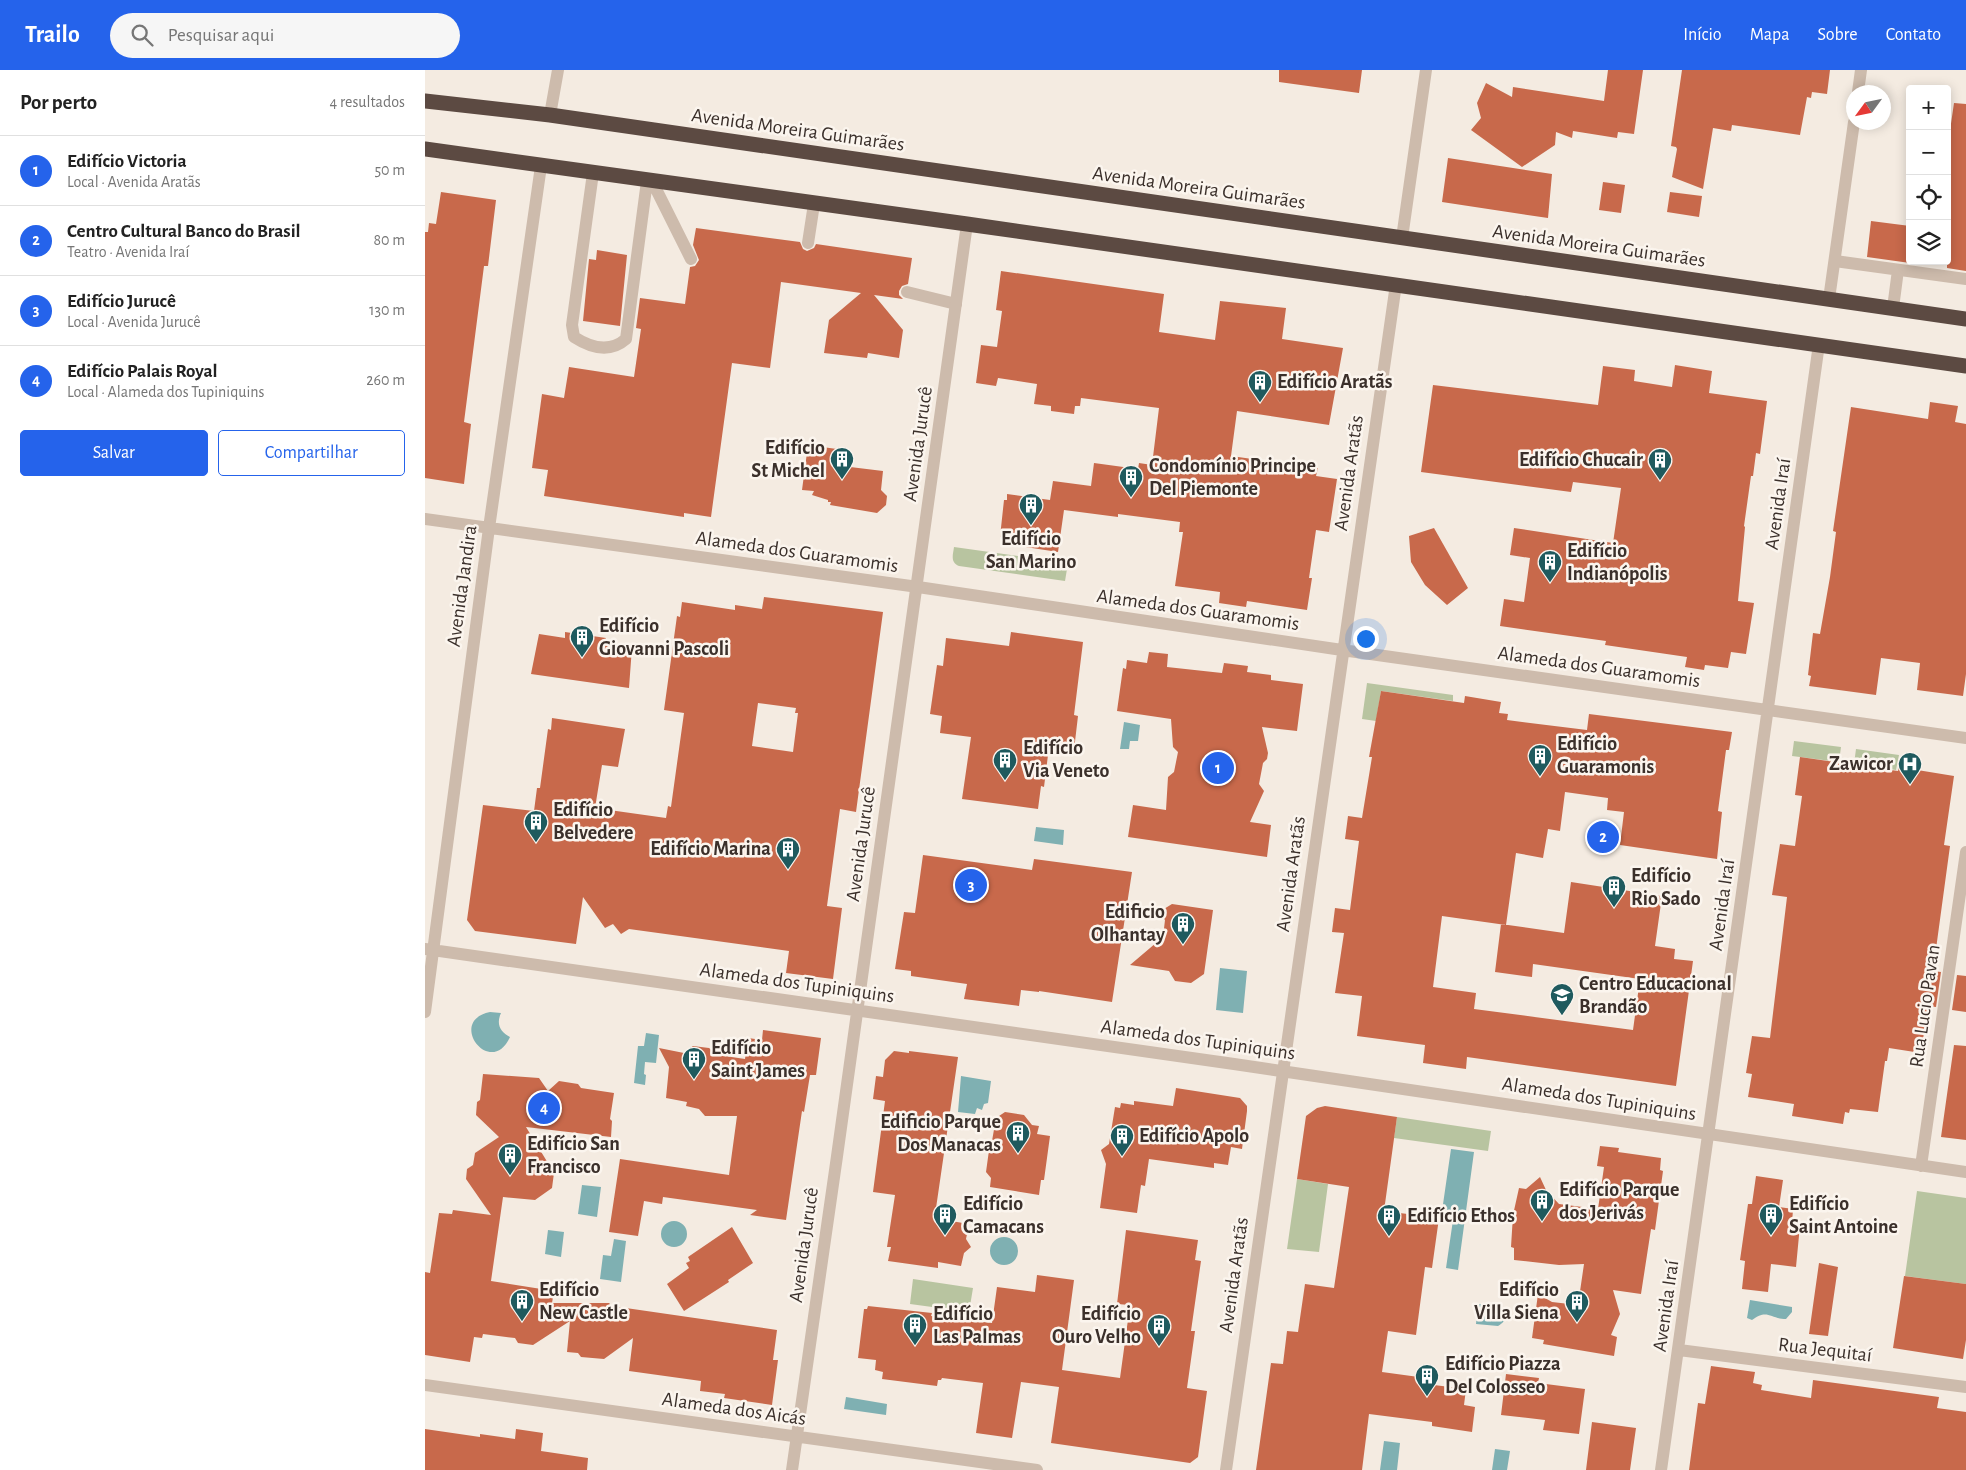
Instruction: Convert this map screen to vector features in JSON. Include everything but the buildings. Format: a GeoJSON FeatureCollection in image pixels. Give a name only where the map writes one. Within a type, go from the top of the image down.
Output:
{"type":"FeatureCollection","features":[{"type":"Feature","properties":{"kind":"highway","name":"Avenida Moreira Guimarães"},"geometry":{"type":"LineString","coordinates":[[425,101],[550,114],[1966,319]]}},
{"type":"Feature","properties":{"kind":"highway"},"geometry":{"type":"LineString","coordinates":[[425,149],[1396,284],[1966,366]]}},
{"type":"Feature","properties":{"kind":"street"},"geometry":{"type":"LineString","coordinates":[[550,114],[557,70]]}},
{"type":"Feature","properties":{"kind":"street"},"geometry":{"type":"LineString","coordinates":[[1402,238],[1426,70]]}},
{"type":"Feature","properties":{"kind":"street"},"geometry":{"type":"LineString","coordinates":[[1859,85],[1861,70]]}},
{"type":"Feature","properties":{"kind":"street"},"geometry":{"type":"LineString","coordinates":[[1829,299],[1853,130]]}},
{"type":"Feature","properties":{"kind":"street","name":"Avenida Jandira"},"geometry":{"type":"LineString","coordinates":[[425,1012],[429,950],[541,166]]}},
{"type":"Feature","properties":{"kind":"street"},"geometry":{"type":"LineString","coordinates":[[593,173],[571,325],[574,337],[586,345],[599,348],[611,348],[619,345],[626,339],[650,181]]}},
{"type":"Feature","properties":{"kind":"street"},"geometry":{"type":"LineString","coordinates":[[650,181],[691,259]]}},
{"type":"Feature","properties":{"kind":"street"},"geometry":{"type":"LineString","coordinates":[[808,243],[814,204]]}},
{"type":"Feature","properties":{"kind":"street","name":"Avenida Jurucê"},"geometry":{"type":"LineString","coordinates":[[792,1470],[856,1010],[918,587],[967,224]]}},
{"type":"Feature","properties":{"kind":"street"},"geometry":{"type":"LineString","coordinates":[[1835,260],[1966,279]]}},
{"type":"Feature","properties":{"kind":"street"},"geometry":{"type":"LineString","coordinates":[[1893,308],[1898,270]]}},
{"type":"Feature","properties":{"kind":"street","name":"Avenida Aratãs"},"geometry":{"type":"LineString","coordinates":[[1226,1470],[1342,650],[1396,284]]}},
{"type":"Feature","properties":{"kind":"street"},"geometry":{"type":"LineString","coordinates":[[907,292],[956,304]]}},
{"type":"Feature","properties":{"kind":"street","name":"Avenida Iraí"},"geometry":{"type":"LineString","coordinates":[[1661,1470],[1819,344]]}},
{"type":"Feature","properties":{"kind":"street","name":"Alameda dos Guaramomis"},"geometry":{"type":"LineString","coordinates":[[425,520],[918,587],[1342,650],[1966,738]]}},
{"type":"Feature","properties":{"kind":"street","name":"Rua Lucio Pavan"},"geometry":{"type":"LineString","coordinates":[[1921,1166],[1966,852]]}},
{"type":"Feature","properties":{"kind":"street","name":"Alameda dos Tupiniquins"},"geometry":{"type":"LineString","coordinates":[[429,950],[1282,1071],[1966,1172]]}},
{"type":"Feature","properties":{"kind":"street","name":"Rua Jequitaí"},"geometry":{"type":"LineString","coordinates":[[1679,1350],[1966,1387]]}},
{"type":"Feature","properties":{"kind":"street","name":"Alameda dos Aicás"},"geometry":{"type":"LineString","coordinates":[[425,1385],[1037,1470]]}},
{"type":"Feature","properties":{"kind":"green space"},"geometry":{"type":"Polygon","coordinates":[[[954,547],[1068,563],[1065,581],[959,566],[953,560],[954,547]]]}},
{"type":"Feature","properties":{"kind":"green space"},"geometry":{"type":"Polygon","coordinates":[[[1367,683],[1453,695],[1453,701],[1381,691],[1376,721],[1362,719],[1367,683]]]}},
{"type":"Feature","properties":{"kind":"green space"},"geometry":{"type":"Polygon","coordinates":[[[1794,741],[1841,747],[1839,762],[1792,756],[1794,741]]]}},
{"type":"Feature","properties":{"kind":"green space"},"geometry":{"type":"Polygon","coordinates":[[[1856,749],[1899,755],[1896,770],[1854,764],[1856,749]]]}},
{"type":"Feature","properties":{"kind":"green space"},"geometry":{"type":"Polygon","coordinates":[[[1397,1117],[1491,1131],[1488,1151],[1394,1138],[1397,1117]]]}},
{"type":"Feature","properties":{"kind":"green space"},"geometry":{"type":"Polygon","coordinates":[[[1297,1179],[1328,1184],[1319,1252],[1287,1249],[1297,1179]]]}},
{"type":"Feature","properties":{"kind":"green space"},"geometry":{"type":"Polygon","coordinates":[[[1917,1191],[1966,1198],[1966,1284],[1905,1276],[1917,1191]]]}},
{"type":"Feature","properties":{"kind":"green space"},"geometry":{"type":"Polygon","coordinates":[[[913,1279],[973,1288],[969,1312],[910,1304],[913,1279]]]}},
{"type":"Feature","properties":{"kind":"water"},"geometry":{"type":"Polygon","coordinates":[[[1124,722],[1140,725],[1138,741],[1130,741],[1129,749],[1120,749],[1124,722]]]}},
{"type":"Feature","properties":{"kind":"water"},"geometry":{"type":"Polygon","coordinates":[[[1036,827],[1064,830],[1063,845],[1034,841],[1036,827]]]}},
{"type":"Feature","properties":{"kind":"water"},"geometry":{"type":"Polygon","coordinates":[[[1220,968],[1247,971],[1243,1013],[1216,1010],[1220,968]]]}},
{"type":"Feature","properties":{"kind":"water"},"geometry":{"type":"Polygon","coordinates":[[[490,1012],[501,1013],[500,1027],[510,1037],[502,1048],[493,1052],[484,1050],[476,1044],[472,1035],[472,1026],[477,1017],[490,1012]]]}},
{"type":"Feature","properties":{"kind":"water"},"geometry":{"type":"Polygon","coordinates":[[[646,1033],[659,1035],[656,1063],[645,1062],[645,1085],[634,1083],[638,1046],[644,1046],[646,1033]]]}},
{"type":"Feature","properties":{"kind":"water"},"geometry":{"type":"Polygon","coordinates":[[[961,1076],[991,1081],[988,1103],[984,1104],[982,1110],[977,1108],[975,1114],[958,1112],[961,1076]]]}},
{"type":"Feature","properties":{"kind":"water"},"geometry":{"type":"Polygon","coordinates":[[[1451,1149],[1474,1152],[1458,1270],[1446,1268],[1453,1220],[1441,1218],[1451,1149]]]}},
{"type":"Feature","properties":{"kind":"water"},"geometry":{"type":"Polygon","coordinates":[[[582,1185],[601,1187],[597,1217],[578,1214],[582,1185]]]}},
{"type":"Feature","properties":{"kind":"water"},"geometry":{"type":"Polygon","coordinates":[[[674,1221],[683,1225],[687,1234],[683,1243],[674,1247],[665,1243],[661,1234],[665,1225],[674,1221]]]}},
{"type":"Feature","properties":{"kind":"water"},"geometry":{"type":"Polygon","coordinates":[[[548,1230],[564,1232],[561,1257],[545,1254],[548,1230]]]}},
{"type":"Feature","properties":{"kind":"water"},"geometry":{"type":"Polygon","coordinates":[[[1004,1237],[1014,1241],[1018,1251],[1014,1261],[1004,1265],[994,1261],[990,1251],[994,1241],[1004,1237]]]}},
{"type":"Feature","properties":{"kind":"water"},"geometry":{"type":"Polygon","coordinates":[[[614,1239],[626,1241],[621,1282],[600,1279],[603,1255],[611,1256],[614,1239]]]}},
{"type":"Feature","properties":{"kind":"water"},"geometry":{"type":"Polygon","coordinates":[[[1750,1300],[1792,1307],[1792,1312],[1786,1319],[1765,1314],[1752,1320],[1747,1318],[1750,1300]]]}},
{"type":"Feature","properties":{"kind":"water"},"geometry":{"type":"Polygon","coordinates":[[[1478,1304],[1496,1305],[1504,1309],[1504,1321],[1498,1326],[1476,1324],[1478,1304]]]}},
{"type":"Feature","properties":{"kind":"water"},"geometry":{"type":"Polygon","coordinates":[[[846,1397],[887,1404],[886,1415],[844,1409],[846,1397]]]}},
{"type":"Feature","properties":{"kind":"water"},"geometry":{"type":"Polygon","coordinates":[[[1384,1441],[1400,1443],[1397,1470],[1380,1470],[1384,1441]]]}},
{"type":"Feature","properties":{"kind":"water"},"geometry":{"type":"Polygon","coordinates":[[[1495,1449],[1510,1451],[1507,1470],[1492,1470],[1495,1449]]]}},
{"type":"Feature","properties":{"kind":"place","name":"Edifício Aratãs"},"geometry":{"type":"Point","coordinates":[1260,403]}},
{"type":"Feature","properties":{"kind":"place","name":"Edifício St Michel"},"geometry":{"type":"Point","coordinates":[842,480]}},
{"type":"Feature","properties":{"kind":"place","name":"Edifício Chucair"},"geometry":{"type":"Point","coordinates":[1660,481]}},
{"type":"Feature","properties":{"kind":"place","name":"Condomínio Principe Del Piemonte"},"geometry":{"type":"Point","coordinates":[1131,498]}},
{"type":"Feature","properties":{"kind":"place","name":"Edifício San Marino"},"geometry":{"type":"Point","coordinates":[1031,526]}},
{"type":"Feature","properties":{"kind":"place","name":"Edifício Indianópolis"},"geometry":{"type":"Point","coordinates":[1550,583]}},
{"type":"Feature","properties":{"kind":"place","name":"Edifício Giovanni Pascoli"},"geometry":{"type":"Point","coordinates":[582,658]}},
{"type":"Feature","properties":{"kind":"place","name":"Edifício Victoria"},"geometry":{"type":"Point","coordinates":[1218,768]}},
{"type":"Feature","properties":{"kind":"place","name":"Edifício Guaramonis"},"geometry":{"type":"Point","coordinates":[1540,777]}},
{"type":"Feature","properties":{"kind":"place","name":"Edifício Via Veneto"},"geometry":{"type":"Point","coordinates":[1005,781]}},
{"type":"Feature","properties":{"kind":"place","name":"Zawicor"},"geometry":{"type":"Point","coordinates":[1910,785]}},
{"type":"Feature","properties":{"kind":"place","name":"Centro Cultural Banco do Brasil"},"geometry":{"type":"Point","coordinates":[1603,837]}},
{"type":"Feature","properties":{"kind":"place","name":"Edifício Belvedere"},"geometry":{"type":"Point","coordinates":[536,843]}},
{"type":"Feature","properties":{"kind":"place","name":"Edifício Marina"},"geometry":{"type":"Point","coordinates":[788,870]}},
{"type":"Feature","properties":{"kind":"place","name":"Edifício Jurucê"},"geometry":{"type":"Point","coordinates":[971,885]}},
{"type":"Feature","properties":{"kind":"place","name":"Edifício Rio Sado"},"geometry":{"type":"Point","coordinates":[1614,908]}},
{"type":"Feature","properties":{"kind":"place","name":"Edificio Olhantay"},"geometry":{"type":"Point","coordinates":[1183,945]}},
{"type":"Feature","properties":{"kind":"place","name":"Centro Educacional Brandão"},"geometry":{"type":"Point","coordinates":[1562,1016]}},
{"type":"Feature","properties":{"kind":"place","name":"Edifício Saint James"},"geometry":{"type":"Point","coordinates":[694,1080]}},
{"type":"Feature","properties":{"kind":"place","name":"Edifício Palais Royal"},"geometry":{"type":"Point","coordinates":[544,1108]}},
{"type":"Feature","properties":{"kind":"place","name":"Edificio Parque Dos Manacas"},"geometry":{"type":"Point","coordinates":[1018,1154]}},
{"type":"Feature","properties":{"kind":"place","name":"Edifício Apolo"},"geometry":{"type":"Point","coordinates":[1122,1157]}},
{"type":"Feature","properties":{"kind":"place","name":"Edifício San Francisco"},"geometry":{"type":"Point","coordinates":[510,1176]}},
{"type":"Feature","properties":{"kind":"place","name":"Edifício Parque dos Jerivás"},"geometry":{"type":"Point","coordinates":[1542,1222]}},
{"type":"Feature","properties":{"kind":"place","name":"Edifício Camacans"},"geometry":{"type":"Point","coordinates":[945,1236]}},
{"type":"Feature","properties":{"kind":"place","name":"Edifício Saint Antoine"},"geometry":{"type":"Point","coordinates":[1771,1236]}},
{"type":"Feature","properties":{"kind":"place","name":"Edifício Ethos"},"geometry":{"type":"Point","coordinates":[1389,1237]}},
{"type":"Feature","properties":{"kind":"place","name":"Edifício New Castle"},"geometry":{"type":"Point","coordinates":[522,1322]}},
{"type":"Feature","properties":{"kind":"place","name":"Edifício Villa Siena"},"geometry":{"type":"Point","coordinates":[1577,1323]}},
{"type":"Feature","properties":{"kind":"place","name":"Edifício Las Palmas"},"geometry":{"type":"Point","coordinates":[915,1346]}},
{"type":"Feature","properties":{"kind":"place","name":"Edifício Ouro Velho"},"geometry":{"type":"Point","coordinates":[1159,1347]}},
{"type":"Feature","properties":{"kind":"place","name":"Edifício Piazza Del Colosseo"},"geometry":{"type":"Point","coordinates":[1427,1397]}}]}
